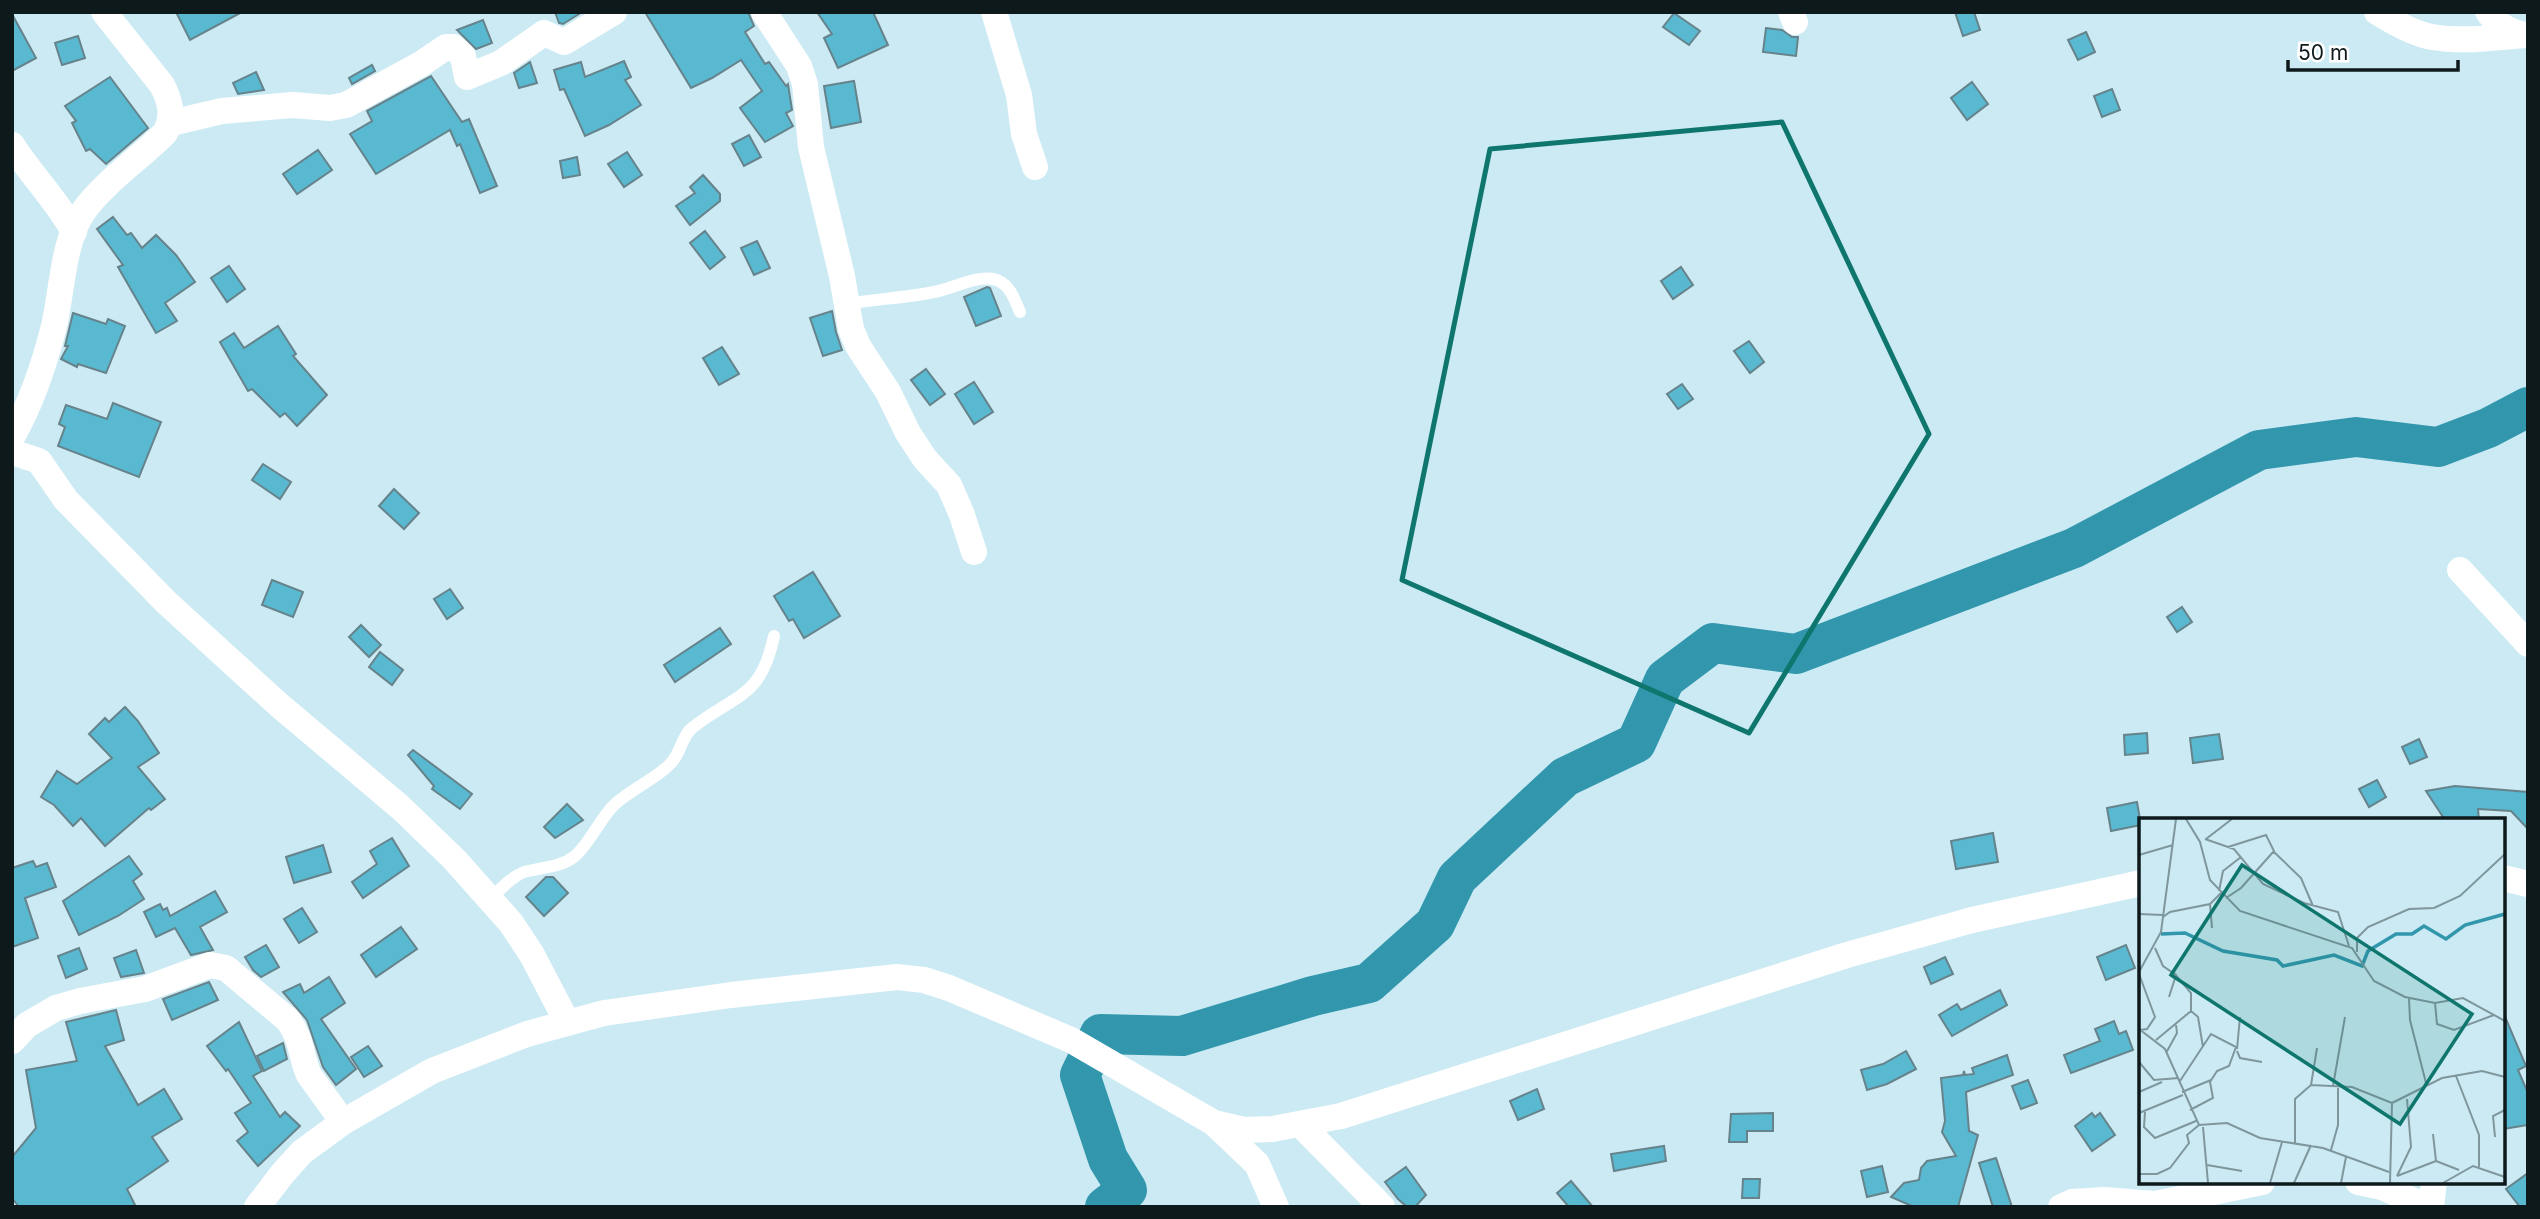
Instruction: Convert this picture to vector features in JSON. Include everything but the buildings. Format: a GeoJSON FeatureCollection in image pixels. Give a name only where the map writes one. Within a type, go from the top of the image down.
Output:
{"type":"FeatureCollection","features":[{"type":"Feature","properties":{"kind":"street"},"geometry":{"type":"LineString","coordinates":[[104,12],[162,85],[168,97],[171,123]]}},
{"type":"Feature","properties":{"kind":"street"},"geometry":{"type":"LineString","coordinates":[[12,437],[35,391],[54,327],[74,232],[82,213],[156,142],[171,123],[222,111],[293,105],[330,108],[346,105],[421,64],[446,47],[453,47],[463,56],[467,77],[501,63],[544,33],[564,42],[614,12]]}},
{"type":"Feature","properties":{"kind":"street"},"geometry":{"type":"LineString","coordinates":[[764,12],[799,66],[805,85],[811,147],[842,276],[851,329],[858,346],[888,392],[908,433],[925,458],[949,485],[974,552]]}},
{"type":"Feature","properties":{"kind":"street"},"geometry":{"type":"LineString","coordinates":[[994,12],[1016,83],[1024,134],[1035,167]]}},
{"type":"Feature","properties":{"kind":"street"},"geometry":{"type":"LineString","coordinates":[[2377,12],[2430,37],[2488,39],[2526,35]]}},
{"type":"Feature","properties":{"kind":"street"},"geometry":{"type":"LineString","coordinates":[[2488,12],[2500,26],[2526,35]]}},
{"type":"Feature","properties":{"kind":"street"},"geometry":{"type":"LineString","coordinates":[[12,145],[35,179],[65,215],[74,232]]}},
{"type":"Feature","properties":{"kind":"street"},"geometry":{"type":"LineString","coordinates":[[12,452],[39,461],[66,499],[167,603],[279,705],[400,807],[491,898],[532,955],[567,1022]]}},
{"type":"Feature","properties":{"kind":"street"},"geometry":{"type":"LineString","coordinates":[[2460,570],[2528,644]]}},
{"type":"Feature","properties":{"kind":"street"},"geometry":{"type":"LineString","coordinates":[[2505,878],[2528,884]]}},
{"type":"Feature","properties":{"kind":"street"},"geometry":{"type":"LineString","coordinates":[[1213,1123],[1244,1130],[1272,1129],[1341,1116],[1847,955],[1972,920],[2139,883]]}},
{"type":"Feature","properties":{"kind":"street"},"geometry":{"type":"LineString","coordinates":[[12,1041],[27,1025],[56,1008],[145,989],[202,967],[218,965],[226,968],[288,1020],[303,1049],[309,1076],[343,1122]]}},
{"type":"Feature","properties":{"kind":"street"},"geometry":{"type":"LineString","coordinates":[[257,1207],[302,1153],[343,1122],[432,1071],[487,1049],[567,1022],[604,1013],[731,995],[897,977],[924,980],[948,988],[1071,1040],[1213,1123],[1257,1164],[1276,1207]]}},
{"type":"Feature","properties":{"kind":"street"},"geometry":{"type":"LineString","coordinates":[[1301,1125],[1382,1207]]}},
{"type":"Feature","properties":{"kind":"street"},"geometry":{"type":"LineString","coordinates":[[2061,1207],[2072,1202],[2104,1200],[2155,1204],[2252,1184]]}},
{"type":"Feature","properties":{"kind":"street"},"geometry":{"type":"LineString","coordinates":[[2368,1184],[2382,1187],[2429,1207],[2434,1184]]}},
{"type":"Feature","properties":{"kind":"lane"},"geometry":{"type":"LineString","coordinates":[[846,304],[932,293],[983,279],[993,279],[1004,284],[1013,294],[1020,312]]}},
{"type":"Feature","properties":{"kind":"lane"},"geometry":{"type":"LineString","coordinates":[[491,898],[515,877],[525,872],[546,869],[573,857],[584,847],[612,808],[629,792],[670,764],[691,728],[743,696],[770,656],[774,636]]}},
{"type":"Feature","properties":{"kind":"highlighted area"},"geometry":{"type":"Polygon","coordinates":[[[1782,122],[1929,434],[1749,733],[1402,580],[1490,149],[1782,122]]]}},
{"type":"Feature","properties":{"kind":"waterway"},"geometry":{"type":"LineString","coordinates":[[1105,1207],[1127,1190],[1108,1159],[1080,1075],[1100,1034],[1182,1036],[1313,996],[1369,983],[1435,924],[1457,878],[1565,777],[1636,743],[1665,679],[1713,643],[1796,654],[2074,548],[2259,450],[2356,437],[2438,447],[2488,428],[2528,407]]}}]}
